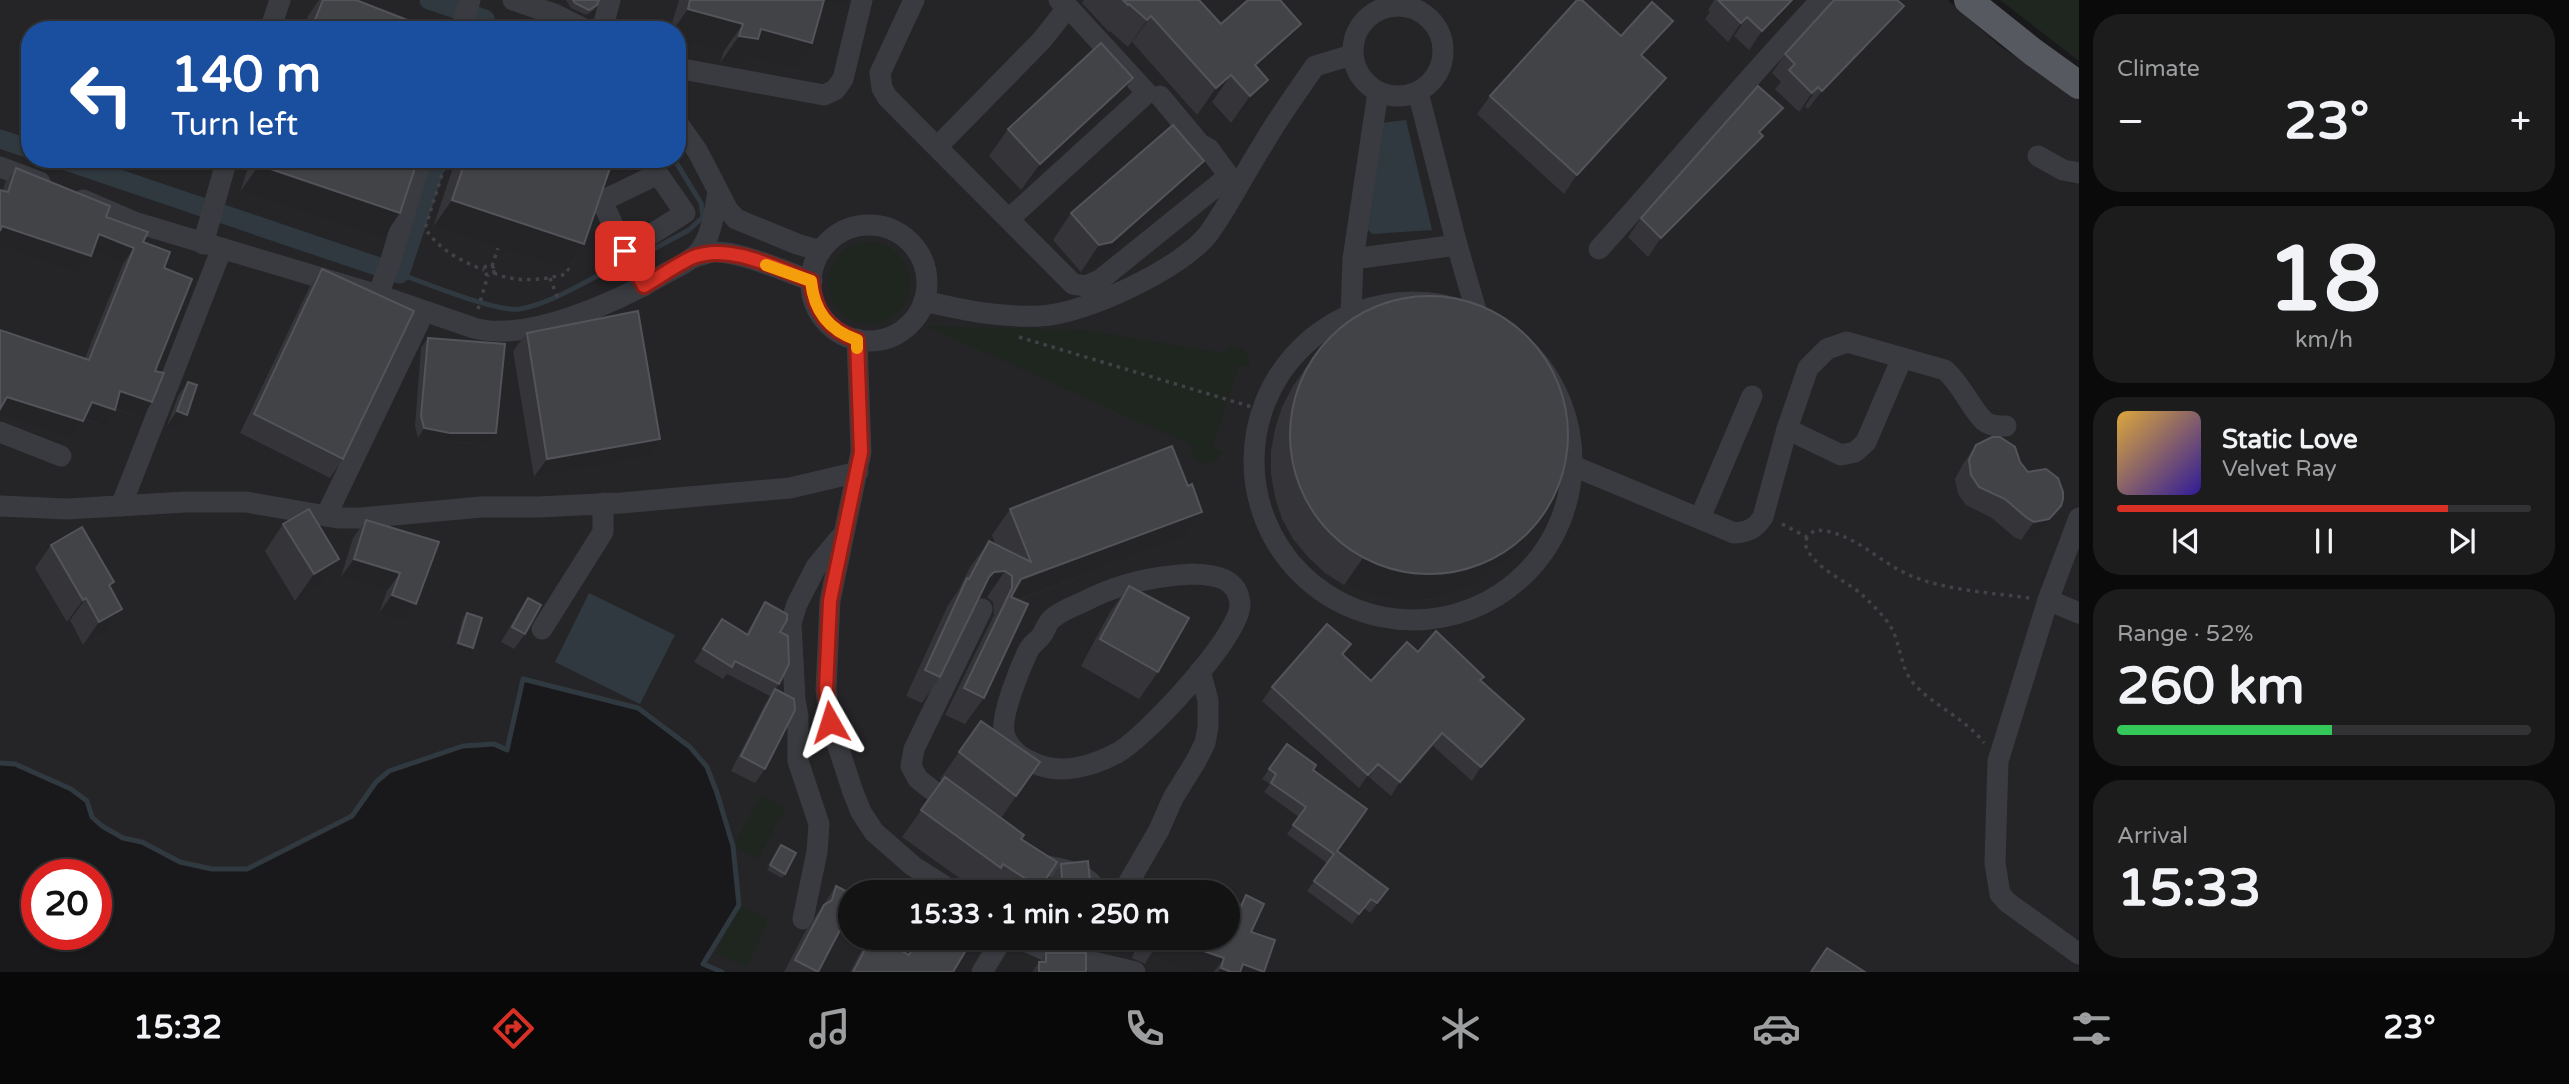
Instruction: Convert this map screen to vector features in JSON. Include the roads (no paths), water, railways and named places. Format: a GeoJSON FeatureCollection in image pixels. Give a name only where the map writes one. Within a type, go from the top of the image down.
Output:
{"type":"FeatureCollection","features":[{"type":"Feature","properties":{"kind":"main road"},"geometry":{"type":"LineString","coordinates":[[1968,0],[2079,85]]}},
{"type":"Feature","properties":{"kind":"lane"},"geometry":{"type":"LineString","coordinates":[[273,21],[280,0]]}},
{"type":"Feature","properties":{"kind":"lane"},"geometry":{"type":"LineString","coordinates":[[513,0],[567,21]]}},
{"type":"Feature","properties":{"kind":"lane"},"geometry":{"type":"LineString","coordinates":[[604,21],[610,0]]}},
{"type":"Feature","properties":{"kind":"lane"},"geometry":{"type":"LineString","coordinates":[[686,70],[824,95],[835,90],[843,79],[862,0]]}},
{"type":"Feature","properties":{"kind":"lane"},"geometry":{"type":"LineString","coordinates":[[914,0],[880,73],[882,88],[887,97],[1073,284],[1086,286],[1100,280],[1233,182]]}},
{"type":"Feature","properties":{"kind":"lane"},"geometry":{"type":"LineString","coordinates":[[1599,249],[1715,120],[1747,79],[1822,0]]}},
{"type":"Feature","properties":{"kind":"lane"},"geometry":{"type":"LineString","coordinates":[[938,146],[1042,40],[1063,3],[1147,93],[1009,219]]}},
{"type":"Feature","properties":{"kind":"lane"},"geometry":{"type":"LineString","coordinates":[[1410,3],[1430,19],[1442,41],[1441,65],[1435,76],[1419,92],[1398,96],[1378,92],[1365,83],[1356,70],[1352,55],[1353,40],[1360,25],[1385,4],[1410,3]]}},
{"type":"Feature","properties":{"kind":"lane"},"geometry":{"type":"LineString","coordinates":[[924,300],[967,312],[1042,316],[1061,313],[1122,292],[1149,279],[1202,241],[1233,182],[1262,145],[1315,66],[1352,55]]}},
{"type":"Feature","properties":{"kind":"lane"},"geometry":{"type":"LineString","coordinates":[[1351,314],[1353,259],[1378,92]]}},
{"type":"Feature","properties":{"kind":"lane"},"geometry":{"type":"LineString","coordinates":[[1419,92],[1477,314]]}},
{"type":"Feature","properties":{"kind":"lane"},"geometry":{"type":"LineString","coordinates":[[1160,96],[1200,144],[1209,149],[1233,182]]}},
{"type":"Feature","properties":{"kind":"lane"},"geometry":{"type":"LineString","coordinates":[[686,135],[698,152],[728,210],[736,219],[821,251]]}},
{"type":"Feature","properties":{"kind":"lane"},"geometry":{"type":"LineString","coordinates":[[2038,156],[2063,170],[2079,173]]}},
{"type":"Feature","properties":{"kind":"lane"},"geometry":{"type":"LineString","coordinates":[[0,167],[134,222],[213,246],[385,278],[424,312],[487,331],[509,332],[566,318],[616,301],[692,258],[713,252],[753,260],[811,281]]}},
{"type":"Feature","properties":{"kind":"lane"},"geometry":{"type":"LineString","coordinates":[[121,506],[213,246],[211,219],[225,168]]}},
{"type":"Feature","properties":{"kind":"lane"},"geometry":{"type":"LineString","coordinates":[[385,278],[418,168]]}},
{"type":"Feature","properties":{"kind":"lane"},"geometry":{"type":"LineString","coordinates":[[692,258],[707,239],[718,192]]}},
{"type":"Feature","properties":{"kind":"lane"},"geometry":{"type":"LineString","coordinates":[[870,225],[893,230],[905,237],[916,248],[923,261],[928,284],[924,300],[914,319],[894,335],[882,340],[857,340],[836,331],[825,321],[813,296],[811,281],[821,251],[840,233],[853,227],[870,225]]}},
{"type":"Feature","properties":{"kind":"lane"},"geometry":{"type":"LineString","coordinates":[[1353,259],[1457,245]]}},
{"type":"Feature","properties":{"kind":"lane"},"geometry":{"type":"LineString","coordinates":[[628,258],[644,286]]}},
{"type":"Feature","properties":{"kind":"lane"},"geometry":{"type":"LineString","coordinates":[[1392,302],[1436,303],[1477,314],[1516,338],[1547,373],[1566,414],[1571,465],[1563,515],[1536,563],[1494,599],[1441,619],[1386,619],[1334,601],[1291,566],[1263,519],[1253,464],[1262,410],[1282,370],[1312,337],[1351,314],[1392,302]]}},
{"type":"Feature","properties":{"kind":"lane"},"geometry":{"type":"LineString","coordinates":[[326,516],[424,312]]}},
{"type":"Feature","properties":{"kind":"lane"},"geometry":{"type":"LineString","coordinates":[[857,340],[861,452],[830,601],[826,690],[830,722],[839,755],[861,812],[874,832],[913,866],[935,880]]}},
{"type":"Feature","properties":{"kind":"lane"},"geometry":{"type":"LineString","coordinates":[[1571,465],[1734,533],[1746,532],[1756,527],[1763,517],[1787,429],[1808,368],[1827,349],[1847,342],[1945,370],[1957,381],[1984,421],[1994,426],[2006,426]]}},
{"type":"Feature","properties":{"kind":"lane"},"geometry":{"type":"LineString","coordinates":[[1787,429],[1841,455],[1855,452],[1866,442],[1902,358]]}},
{"type":"Feature","properties":{"kind":"lane"},"geometry":{"type":"LineString","coordinates":[[1700,518],[1752,396]]}},
{"type":"Feature","properties":{"kind":"lane"},"geometry":{"type":"LineString","coordinates":[[0,432],[61,456]]}},
{"type":"Feature","properties":{"kind":"lane"},"geometry":{"type":"LineString","coordinates":[[0,506],[67,509],[186,502],[246,502],[326,516],[360,518],[481,507],[538,507],[790,488],[858,472]]}},
{"type":"Feature","properties":{"kind":"lane"},"geometry":{"type":"LineString","coordinates":[[542,629],[603,532],[603,503]]}},
{"type":"Feature","properties":{"kind":"lane"},"geometry":{"type":"LineString","coordinates":[[2079,518],[2048,600],[1998,761],[1995,863],[2000,894],[2007,902],[2079,954]]}},
{"type":"Feature","properties":{"kind":"lane"},"geometry":{"type":"LineString","coordinates":[[803,919],[817,852],[819,824],[798,761],[799,716],[795,700],[791,623],[797,604],[817,566],[842,535]]}},
{"type":"Feature","properties":{"kind":"lane"},"geometry":{"type":"LineString","coordinates":[[1192,575],[1221,577],[1229,581],[1239,598],[1239,613],[1199,671],[1160,718],[1140,736],[1117,753],[1090,764],[1069,769],[1049,769],[1023,758],[1007,742],[1003,729],[1010,697],[1028,649],[1041,637],[1049,620],[1089,598],[1119,586],[1150,578],[1192,575]]}},
{"type":"Feature","properties":{"kind":"lane"},"geometry":{"type":"LineString","coordinates":[[2048,600],[2079,613]]}},
{"type":"Feature","properties":{"kind":"lane"},"geometry":{"type":"LineString","coordinates":[[970,820],[918,779],[911,766],[914,749],[982,609]]}},
{"type":"Feature","properties":{"kind":"lane"},"geometry":{"type":"LineString","coordinates":[[1130,880],[1205,743],[1208,700],[1199,671]]}},
{"type":"Feature","properties":{"kind":"lane"},"geometry":{"type":"LineString","coordinates":[[1012,850],[1035,864],[1069,870],[1088,880]]}},
{"type":"Feature","properties":{"kind":"lane"},"geometry":{"type":"LineString","coordinates":[[982,972],[996,950]]}},
{"type":"Feature","properties":{"kind":"lane"},"geometry":{"type":"LineString","coordinates":[[1045,950],[1135,972]]}},
{"type":"Feature","properties":{"kind":"waterway"},"geometry":{"type":"LineString","coordinates":[[429,0],[485,19],[484,21]]}},
{"type":"Feature","properties":{"kind":"waterway"},"geometry":{"type":"LineString","coordinates":[[485,19],[493,21]]}},
{"type":"Feature","properties":{"kind":"waterway"},"geometry":{"type":"LineString","coordinates":[[0,139],[21,146]]}},
{"type":"Feature","properties":{"kind":"waterway"},"geometry":{"type":"LineString","coordinates":[[87,168],[400,274],[435,168]]}},
{"type":"Feature","properties":{"kind":"waterway"},"geometry":{"type":"LineString","coordinates":[[635,259],[689,230],[703,217],[701,203],[680,168]]}},
{"type":"Feature","properties":{"kind":"waterway"},"geometry":{"type":"LineString","coordinates":[[400,274],[479,302],[520,309],[547,301],[625,262]]}},
{"type":"Feature","properties":{"kind":"waterway"},"geometry":{"type":"LineString","coordinates":[[0,763],[15,764],[71,789],[87,801],[92,817],[123,838],[142,842],[180,862],[212,869],[247,869],[352,816],[376,782],[389,771],[463,746],[494,744],[507,750],[523,679],[638,708],[690,747],[707,767],[717,793],[733,846],[739,905],[703,964],[722,972]]}}]}
